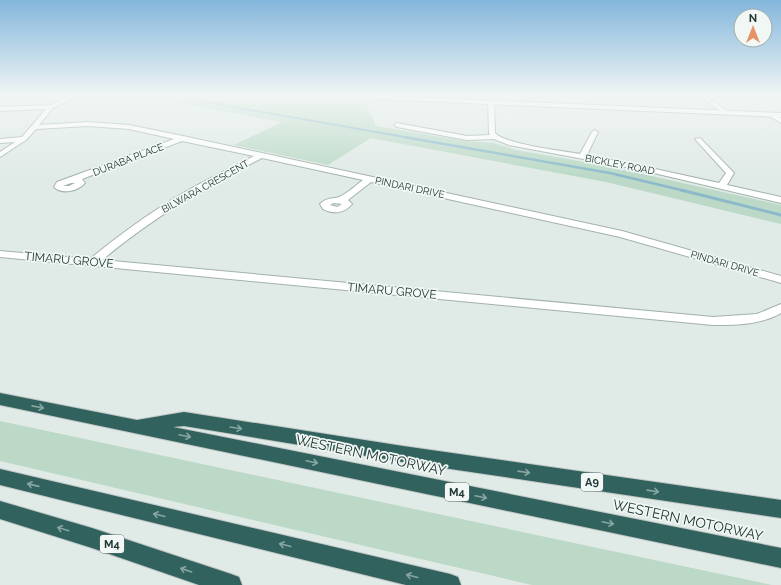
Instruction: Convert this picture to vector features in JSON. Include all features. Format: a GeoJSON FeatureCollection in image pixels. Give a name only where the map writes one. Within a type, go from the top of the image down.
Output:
{"type":"FeatureCollection","features":[{"type":"Feature","properties":{"kind":"highway","name":"WESTERN MOTORWAY"},"geometry":{"type":"LineString","coordinates":[[0,399],[781,558]]}},
{"type":"Feature","properties":{"kind":"highway","name":"A9"},"geometry":{"type":"LineString","coordinates":[[133,426],[184,419],[410,455],[781,509]]}},
{"type":"Feature","properties":{"kind":"highway"},"geometry":{"type":"LineString","coordinates":[[0,477],[450,585]]}},
{"type":"Feature","properties":{"kind":"highway","name":"M4"},"geometry":{"type":"LineString","coordinates":[[0,510],[92,538],[231,585]]}},
{"type":"Feature","properties":{"kind":"street"},"geometry":{"type":"LineString","coordinates":[[0,155],[24,139],[38,122]]}},
{"type":"Feature","properties":{"kind":"street"},"geometry":{"type":"LineString","coordinates":[[397,125],[467,138],[495,137],[492,131],[492,122]]}},
{"type":"Feature","properties":{"kind":"street","name":"PINDARI DRIVE"},"geometry":{"type":"LineString","coordinates":[[34,127],[110,124],[183,138],[629,235],[781,280]]}},
{"type":"Feature","properties":{"kind":"street"},"geometry":{"type":"LineString","coordinates":[[582,157],[595,132]]}},
{"type":"Feature","properties":{"kind":"street","name":"BICKLEY ROAD"},"geometry":{"type":"LineString","coordinates":[[495,137],[521,146],[722,186],[781,200]]}},
{"type":"Feature","properties":{"kind":"street","name":"DURABA PLACE"},"geometry":{"type":"LineString","coordinates":[[73,180],[183,138]]}},
{"type":"Feature","properties":{"kind":"street"},"geometry":{"type":"LineString","coordinates":[[0,141],[24,139]]}},
{"type":"Feature","properties":{"kind":"street"},"geometry":{"type":"LineString","coordinates":[[698,140],[730,173],[722,186]]}},
{"type":"Feature","properties":{"kind":"street","name":"BILWARA CRESCENT"},"geometry":{"type":"LineString","coordinates":[[92,263],[124,237],[170,205],[204,185],[262,155]]}},
{"type":"Feature","properties":{"kind":"street"},"geometry":{"type":"LineString","coordinates":[[342,200],[370,179]]}},
{"type":"Feature","properties":{"kind":"street","name":"TIMARU GROVE"},"geometry":{"type":"LineString","coordinates":[[0,254],[712,321],[750,319],[769,314],[780,309]]}},
{"type":"Feature","properties":{"kind":"green space"},"geometry":{"type":"Polygon","coordinates":[[[281,122],[374,122],[376,126],[465,141],[494,143],[516,150],[607,166],[781,205],[781,224],[606,182],[371,138],[328,165],[234,145],[281,122]]]}},
{"type":"Feature","properties":{"kind":"green space"},"geometry":{"type":"Polygon","coordinates":[[[0,421],[772,585],[532,585],[0,461],[0,421]]]}},
{"type":"Feature","properties":{"kind":"waterway"},"geometry":{"type":"LineString","coordinates":[[321,122],[410,138]]}},
{"type":"Feature","properties":{"kind":"waterway"},"geometry":{"type":"LineString","coordinates":[[404,137],[610,173],[685,191]]}},
{"type":"Feature","properties":{"kind":"waterway"},"geometry":{"type":"LineString","coordinates":[[681,190],[685,191]]}},
{"type":"Feature","properties":{"kind":"waterway"},"geometry":{"type":"LineString","coordinates":[[685,191],[781,215]]}}]}
